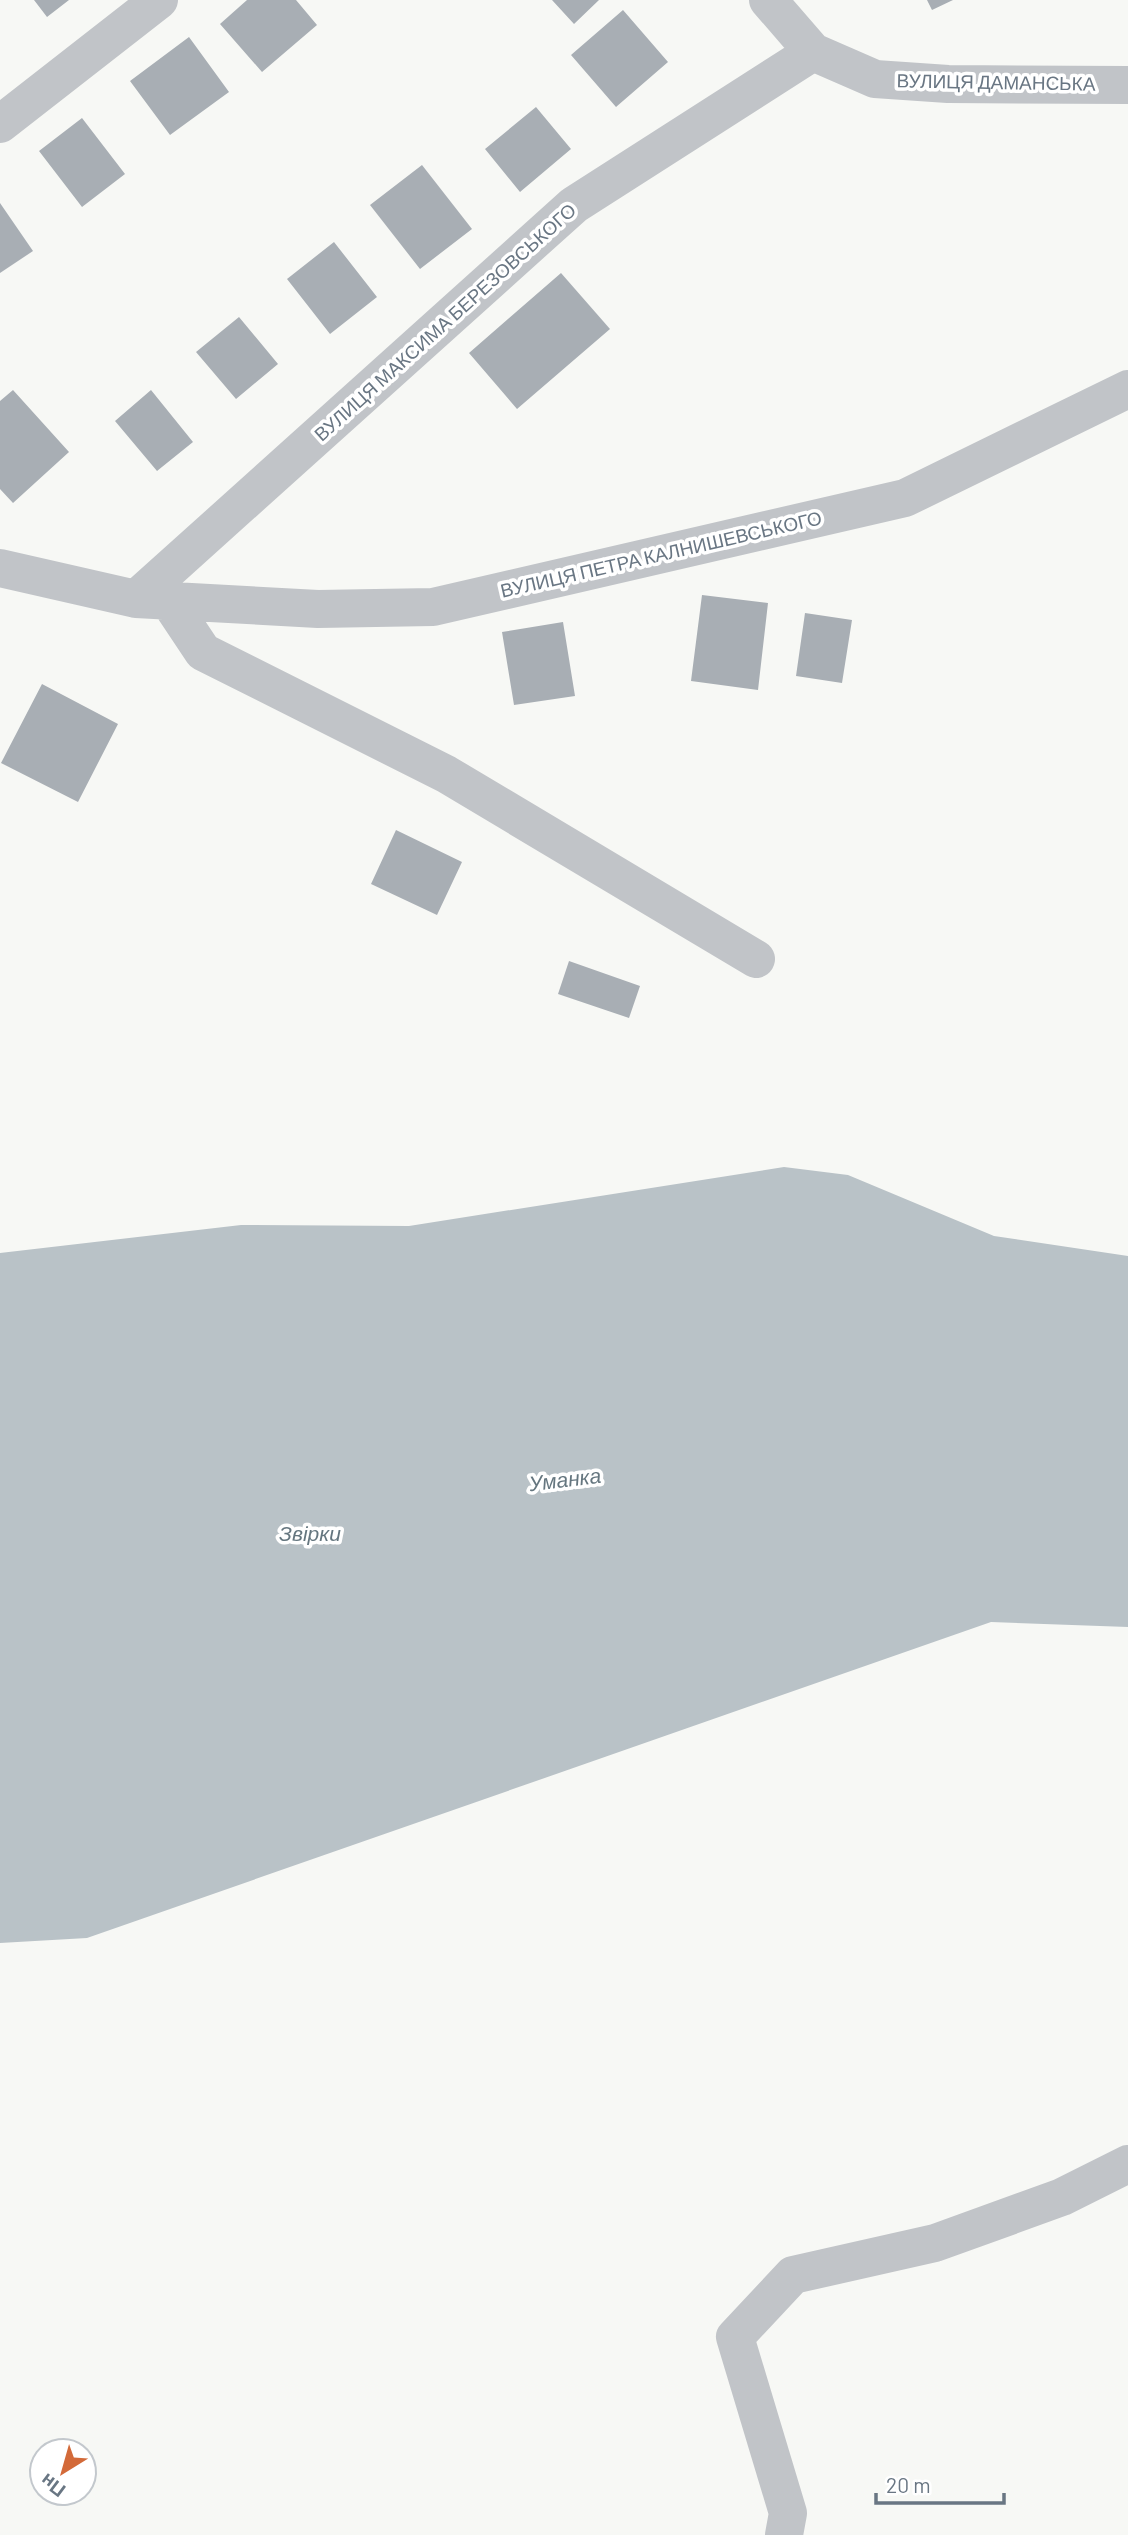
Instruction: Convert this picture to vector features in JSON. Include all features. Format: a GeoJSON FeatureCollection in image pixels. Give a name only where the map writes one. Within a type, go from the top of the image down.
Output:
{"type":"FeatureCollection","features":[{"type":"Feature","properties":{"kind":"street"},"geometry":{"type":"LineString","coordinates":[[0,124],[159,0]]}},
{"type":"Feature","properties":{"kind":"street","name":"ВУЛИЦЯ ДАМАНСЬКА"},"geometry":{"type":"LineString","coordinates":[[768,0],[813,52],[875,79],[961,85],[1128,85]]}},
{"type":"Feature","properties":{"kind":"street","name":"ВУЛИЦЯ МАКСИМА БЕРЕЗОВСЬКОГО"},"geometry":{"type":"LineString","coordinates":[[152,600],[574,205],[813,52]]}},
{"type":"Feature","properties":{"kind":"street","name":"ВУЛИЦЯ ПЕТРА КАЛНИШЕВСЬКОГО"},"geometry":{"type":"LineString","coordinates":[[0,568],[152,600],[318,609],[433,607],[905,498],[1128,389]]}},
{"type":"Feature","properties":{"kind":"street"},"geometry":{"type":"LineString","coordinates":[[152,600],[203,652],[446,774],[756,959]]}},
{"type":"Feature","properties":{"kind":"street"},"geometry":{"type":"LineString","coordinates":[[784,2535],[788,2513],[735,2337],[793,2275],[935,2243],[1062,2197],[1128,2164]]}},
{"type":"Feature","properties":{"kind":"water","name":"Звірки"},"geometry":{"type":"Polygon","coordinates":[[[784,1167],[848,1175],[994,1236],[1128,1256],[1128,1627],[991,1622],[87,1938],[0,1943],[0,1253],[241,1225],[409,1226],[784,1167]]]}},
{"type":"Feature","properties":{"kind":"building"},"geometry":{"type":"Polygon","coordinates":[[[34,0],[69,0],[47,17],[34,0]]]}},
{"type":"Feature","properties":{"kind":"building"},"geometry":{"type":"Polygon","coordinates":[[[247,0],[296,0],[317,25],[262,72],[220,24],[247,0]]]}},
{"type":"Feature","properties":{"kind":"building"},"geometry":{"type":"Polygon","coordinates":[[[552,0],[599,0],[574,24],[552,0]]]}},
{"type":"Feature","properties":{"kind":"building"},"geometry":{"type":"Polygon","coordinates":[[[927,0],[953,0],[932,10],[927,0]]]}},
{"type":"Feature","properties":{"kind":"building"},"geometry":{"type":"Polygon","coordinates":[[[623,10],[668,62],[616,107],[571,55],[623,10]]]}},
{"type":"Feature","properties":{"kind":"building"},"geometry":{"type":"Polygon","coordinates":[[[189,37],[229,92],[170,135],[130,81],[189,37]]]}},
{"type":"Feature","properties":{"kind":"building"},"geometry":{"type":"Polygon","coordinates":[[[536,107],[571,149],[520,192],[485,149],[536,107]]]}},
{"type":"Feature","properties":{"kind":"building"},"geometry":{"type":"Polygon","coordinates":[[[82,118],[125,174],[82,207],[39,151],[82,118]]]}},
{"type":"Feature","properties":{"kind":"building"},"geometry":{"type":"Polygon","coordinates":[[[422,165],[472,229],[420,269],[370,205],[422,165]]]}},
{"type":"Feature","properties":{"kind":"building"},"geometry":{"type":"Polygon","coordinates":[[[0,203],[33,251],[0,273],[0,203]]]}},
{"type":"Feature","properties":{"kind":"building"},"geometry":{"type":"Polygon","coordinates":[[[334,242],[377,297],[330,334],[287,279],[334,242]]]}},
{"type":"Feature","properties":{"kind":"building"},"geometry":{"type":"Polygon","coordinates":[[[561,273],[610,329],[517,409],[469,353],[561,273]]]}},
{"type":"Feature","properties":{"kind":"building"},"geometry":{"type":"Polygon","coordinates":[[[239,317],[278,364],[236,399],[196,352],[239,317]]]}},
{"type":"Feature","properties":{"kind":"building"},"geometry":{"type":"Polygon","coordinates":[[[13,390],[69,452],[13,503],[0,489],[0,401],[13,390]]]}},
{"type":"Feature","properties":{"kind":"building"},"geometry":{"type":"Polygon","coordinates":[[[151,390],[193,442],[157,471],[115,421],[151,390]]]}},
{"type":"Feature","properties":{"kind":"building"},"geometry":{"type":"Polygon","coordinates":[[[702,595],[768,603],[758,690],[691,681],[702,595]]]}},
{"type":"Feature","properties":{"kind":"building"},"geometry":{"type":"Polygon","coordinates":[[[805,613],[852,620],[842,683],[796,676],[805,613]]]}},
{"type":"Feature","properties":{"kind":"building"},"geometry":{"type":"Polygon","coordinates":[[[563,622],[575,696],[514,705],[502,632],[563,622]]]}},
{"type":"Feature","properties":{"kind":"building"},"geometry":{"type":"Polygon","coordinates":[[[42,684],[118,724],[78,802],[1,763],[42,684]]]}},
{"type":"Feature","properties":{"kind":"building"},"geometry":{"type":"Polygon","coordinates":[[[396,830],[462,862],[437,915],[371,884],[396,830]]]}},
{"type":"Feature","properties":{"kind":"building"},"geometry":{"type":"Polygon","coordinates":[[[569,961],[640,986],[629,1018],[558,994],[569,961]]]}},
{"type":"Feature","properties":{"kind":"water label","name":"Уманка"},"geometry":{"type":"Point","coordinates":[565,1480]}}]}
